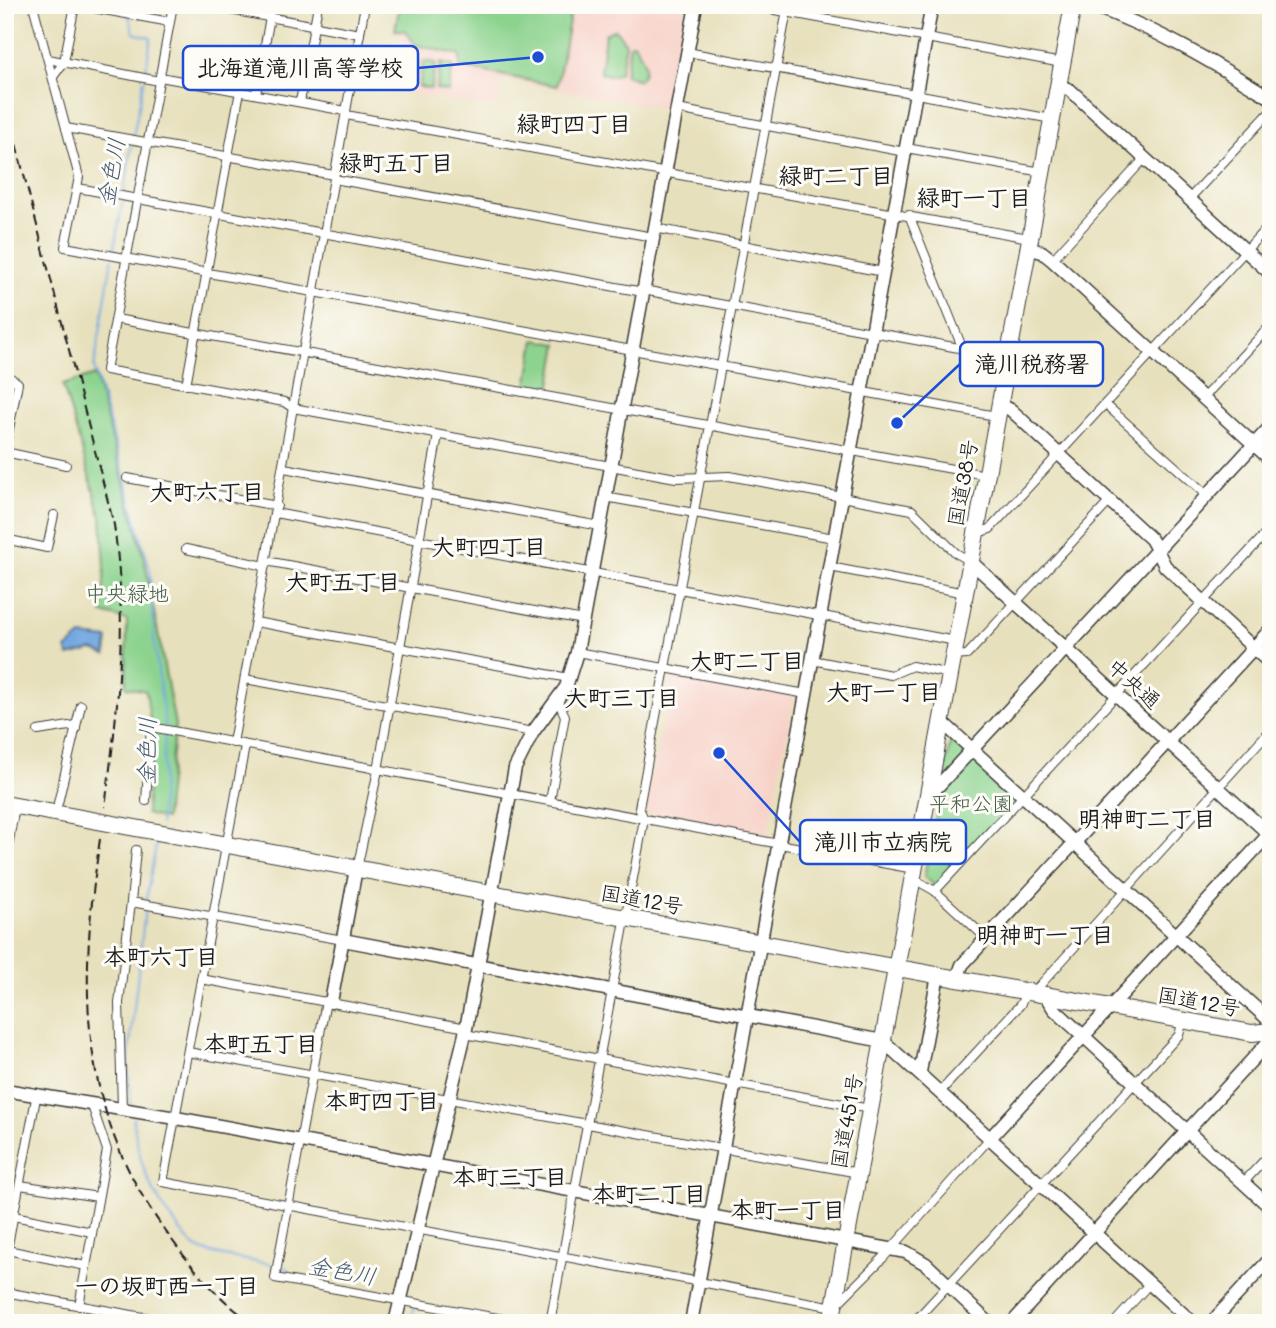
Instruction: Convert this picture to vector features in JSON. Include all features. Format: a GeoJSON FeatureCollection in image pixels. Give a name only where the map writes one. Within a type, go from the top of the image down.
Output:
{"type":"FeatureCollection","features":[{"type":"Feature","properties":{"kind":"highway","name":"国道38号"},"geometry":{"type":"LineString","coordinates":[[896,968],[1073,5]]}},
{"type":"Feature","properties":{"kind":"highway","name":"国道12号"},"geometry":{"type":"LineString","coordinates":[[10,805],[1252,1033],[1271,1031]]}},
{"type":"Feature","properties":{"kind":"highway","name":"国道451号"},"geometry":{"type":"LineString","coordinates":[[832,1315],[896,968]]}},
{"type":"Feature","properties":{"kind":"street"},"geometry":{"type":"LineString","coordinates":[[33,5],[66,128],[78,188],[65,247],[861,392],[1011,410],[1151,539],[1165,566],[1271,664]]}},
{"type":"Feature","properties":{"kind":"street"},"geometry":{"type":"LineString","coordinates":[[53,77],[64,62],[76,5],[170,22]]}},
{"type":"Feature","properties":{"kind":"street"},"geometry":{"type":"LineString","coordinates":[[173,5],[106,370],[284,402],[293,408],[611,467],[676,478],[729,476],[912,510],[956,553],[970,561]]}},
{"type":"Feature","properties":{"kind":"street"},"geometry":{"type":"LineString","coordinates":[[203,5],[360,34]]}},
{"type":"Feature","properties":{"kind":"street"},"geometry":{"type":"LineString","coordinates":[[256,94],[271,5]]}},
{"type":"Feature","properties":{"kind":"street"},"geometry":{"type":"LineString","coordinates":[[300,102],[318,5]]}},
{"type":"Feature","properties":{"kind":"street"},"geometry":{"type":"LineString","coordinates":[[233,743],[365,5]]}},
{"type":"Feature","properties":{"kind":"street"},"geometry":{"type":"LineString","coordinates":[[395,1323],[466,1031],[515,768],[533,732],[558,701],[577,652],[696,5]]}},
{"type":"Feature","properties":{"kind":"street"},"geometry":{"type":"LineString","coordinates":[[748,5],[787,9],[1062,63]]}},
{"type":"Feature","properties":{"kind":"street"},"geometry":{"type":"LineString","coordinates":[[691,1323],[932,5]]}},
{"type":"Feature","properties":{"kind":"street"},"geometry":{"type":"LineString","coordinates":[[1096,6],[1219,65],[1271,98]]}},
{"type":"Feature","properties":{"kind":"street"},"geometry":{"type":"LineString","coordinates":[[550,1323],[644,819],[639,808],[787,9]]}},
{"type":"Feature","properties":{"kind":"street"},"geometry":{"type":"LineString","coordinates":[[687,52],[1052,119]]}},
{"type":"Feature","properties":{"kind":"street"},"geometry":{"type":"LineString","coordinates":[[48,58],[909,215],[1028,243],[1052,260],[1271,460]]}},
{"type":"Feature","properties":{"kind":"street"},"geometry":{"type":"LineString","coordinates":[[1058,85],[1070,90],[1271,274]]}},
{"type":"Feature","properties":{"kind":"street"},"geometry":{"type":"LineString","coordinates":[[186,385],[240,91]]}},
{"type":"Feature","properties":{"kind":"street"},"geometry":{"type":"LineString","coordinates":[[677,109],[1042,172]]}},
{"type":"Feature","properties":{"kind":"street"},"geometry":{"type":"LineString","coordinates":[[1189,199],[1271,111]]}},
{"type":"Feature","properties":{"kind":"street"},"geometry":{"type":"LineString","coordinates":[[66,128],[229,154],[334,177],[883,272]]}},
{"type":"Feature","properties":{"kind":"street"},"geometry":{"type":"LineString","coordinates":[[1052,260],[1144,158]]}},
{"type":"Feature","properties":{"kind":"street"},"geometry":{"type":"LineString","coordinates":[[78,188],[1008,357]]}},
{"type":"Feature","properties":{"kind":"street"},"geometry":{"type":"LineString","coordinates":[[909,215],[962,347]]}},
{"type":"Feature","properties":{"kind":"street"},"geometry":{"type":"LineString","coordinates":[[975,534],[990,529],[1271,223]]}},
{"type":"Feature","properties":{"kind":"street"},"geometry":{"type":"LineString","coordinates":[[116,319],[986,475]]}},
{"type":"Feature","properties":{"kind":"street"},"geometry":{"type":"LineString","coordinates":[[1203,398],[1271,325]]}},
{"type":"Feature","properties":{"kind":"street"},"geometry":{"type":"LineString","coordinates":[[5,374],[18,383],[5,451],[66,465]]}},
{"type":"Feature","properties":{"kind":"street"},"geometry":{"type":"LineString","coordinates":[[1105,404],[1207,495]]}},
{"type":"Feature","properties":{"kind":"street"},"geometry":{"type":"LineString","coordinates":[[927,798],[1271,426]]}},
{"type":"Feature","properties":{"kind":"street"},"geometry":{"type":"LineString","coordinates":[[438,435],[378,770],[313,1074],[275,1279],[526,1323]]}},
{"type":"Feature","properties":{"kind":"street"},"geometry":{"type":"LineString","coordinates":[[284,468],[600,526]]}},
{"type":"Feature","properties":{"kind":"street"},"geometry":{"type":"LineString","coordinates":[[127,478],[419,540],[821,616],[954,648],[967,655],[1111,500]]}},
{"type":"Feature","properties":{"kind":"street"},"geometry":{"type":"LineString","coordinates":[[605,497],[834,538]]}},
{"type":"Feature","properties":{"kind":"street"},"geometry":{"type":"LineString","coordinates":[[5,540],[47,548],[54,515]]}},
{"type":"Feature","properties":{"kind":"street"},"geometry":{"type":"LineString","coordinates":[[935,891],[1271,528]]}},
{"type":"Feature","properties":{"kind":"street"},"geometry":{"type":"LineString","coordinates":[[186,550],[583,620]]}},
{"type":"Feature","properties":{"kind":"street","name":"中央通"},"geometry":{"type":"LineString","coordinates":[[970,561],[1270,834]]}},
{"type":"Feature","properties":{"kind":"street"},"geometry":{"type":"LineString","coordinates":[[830,567],[965,593]]}},
{"type":"Feature","properties":{"kind":"street"},"geometry":{"type":"LineString","coordinates":[[255,622],[569,678]]}},
{"type":"Feature","properties":{"kind":"street"},"geometry":{"type":"LineString","coordinates":[[957,979],[962,965],[1271,629]]}},
{"type":"Feature","properties":{"kind":"street"},"geometry":{"type":"LineString","coordinates":[[577,652],[806,694]]}},
{"type":"Feature","properties":{"kind":"street"},"geometry":{"type":"LineString","coordinates":[[812,660],[891,675],[912,666],[949,674]]}},
{"type":"Feature","properties":{"kind":"street"},"geometry":{"type":"LineString","coordinates":[[245,679],[533,732]]}},
{"type":"Feature","properties":{"kind":"street"},"geometry":{"type":"LineString","coordinates":[[550,801],[565,716],[558,701]]}},
{"type":"Feature","properties":{"kind":"street"},"geometry":{"type":"LineString","coordinates":[[58,803],[81,705]]}},
{"type":"Feature","properties":{"kind":"street"},"geometry":{"type":"LineString","coordinates":[[941,721],[1271,1022]]}},
{"type":"Feature","properties":{"kind":"street"},"geometry":{"type":"LineString","coordinates":[[38,731],[69,726],[76,729]]}},
{"type":"Feature","properties":{"kind":"street"},"geometry":{"type":"LineString","coordinates":[[146,801],[151,727],[778,844],[913,873],[987,939]]}},
{"type":"Feature","properties":{"kind":"street"},"geometry":{"type":"LineString","coordinates":[[940,1092],[1020,1005],[1035,993],[1126,888],[1271,729]]}},
{"type":"Feature","properties":{"kind":"street"},"geometry":{"type":"LineString","coordinates":[[245,746],[163,1182],[699,1282],[832,1315],[889,1248],[1270,834]]}},
{"type":"Feature","properties":{"kind":"street"},"geometry":{"type":"LineString","coordinates":[[5,864],[10,805]]}},
{"type":"Feature","properties":{"kind":"street"},"geometry":{"type":"LineString","coordinates":[[122,1108],[119,1003],[136,850]]}},
{"type":"Feature","properties":{"kind":"street"},"geometry":{"type":"LineString","coordinates":[[5,886],[5,905]]}},
{"type":"Feature","properties":{"kind":"street"},"geometry":{"type":"LineString","coordinates":[[131,902],[478,964],[883,1041],[1193,1323]]}},
{"type":"Feature","properties":{"kind":"street"},"geometry":{"type":"LineString","coordinates":[[920,1072],[938,975]]}},
{"type":"Feature","properties":{"kind":"street"},"geometry":{"type":"LineString","coordinates":[[201,979],[329,1001],[600,1058],[870,1109]]}},
{"type":"Feature","properties":{"kind":"street"},"geometry":{"type":"LineString","coordinates":[[1035,993],[1271,1208]]}},
{"type":"Feature","properties":{"kind":"street"},"geometry":{"type":"LineString","coordinates":[[913,1323],[1179,1035],[1183,1020]]}},
{"type":"Feature","properties":{"kind":"street"},"geometry":{"type":"LineString","coordinates":[[1012,1323],[1271,1039]]}},
{"type":"Feature","properties":{"kind":"street"},"geometry":{"type":"LineString","coordinates":[[188,1052],[859,1173]]}},
{"type":"Feature","properties":{"kind":"street"},"geometry":{"type":"LineString","coordinates":[[5,1090],[122,1108],[889,1248],[917,1257],[989,1323]]}},
{"type":"Feature","properties":{"kind":"street"},"geometry":{"type":"LineString","coordinates":[[5,1260],[37,1093]]}},
{"type":"Feature","properties":{"kind":"street"},"geometry":{"type":"LineString","coordinates":[[79,1306],[107,1150],[91,1103]]}},
{"type":"Feature","properties":{"kind":"street"},"geometry":{"type":"LineString","coordinates":[[1243,1183],[1271,1153]]}},
{"type":"Feature","properties":{"kind":"street"},"geometry":{"type":"LineString","coordinates":[[20,1185],[98,1197]]}},
{"type":"Feature","properties":{"kind":"street"},"geometry":{"type":"LineString","coordinates":[[13,1216],[92,1231]]}},
{"type":"Feature","properties":{"kind":"street"},"geometry":{"type":"LineString","coordinates":[[7,1250],[86,1266]]}},
{"type":"Feature","properties":{"kind":"street"},"geometry":{"type":"LineString","coordinates":[[1211,1323],[1271,1258]]}},
{"type":"Feature","properties":{"kind":"street"},"geometry":{"type":"LineString","coordinates":[[1114,1323],[1150,1283]]}},
{"type":"Feature","properties":{"kind":"street"},"geometry":{"type":"LineString","coordinates":[[5,1292],[176,1323]]}},
{"type":"Feature","properties":{"kind":"shaded area"},"geometry":{"type":"Polygon","coordinates":[[[398,5],[686,5],[667,109],[503,79],[497,108],[392,91],[403,35],[393,32],[398,5]]]}},
{"type":"Feature","properties":{"kind":"shaded area"},"geometry":{"type":"Polygon","coordinates":[[[673,674],[794,697],[768,835],[646,813],[644,809],[673,674]]]}},
{"type":"Feature","properties":{"kind":"green space"},"geometry":{"type":"Polygon","coordinates":[[[400,5],[572,5],[557,86],[460,67],[460,55],[416,45],[405,31],[395,30],[400,5]]]}},
{"type":"Feature","properties":{"kind":"green space"},"geometry":{"type":"Polygon","coordinates":[[[615,29],[626,44],[620,72],[613,76],[600,73],[605,34],[615,29]]]}},
{"type":"Feature","properties":{"kind":"green space"},"geometry":{"type":"Polygon","coordinates":[[[634,43],[645,66],[639,80],[625,75],[630,44],[634,43]]]}},
{"type":"Feature","properties":{"kind":"green space"},"geometry":{"type":"Polygon","coordinates":[[[407,58],[419,60],[414,86],[402,84],[407,58]]]}},
{"type":"Feature","properties":{"kind":"green space"},"geometry":{"type":"Polygon","coordinates":[[[424,61],[436,63],[431,89],[419,87],[424,61]]]}},
{"type":"Feature","properties":{"kind":"green space"},"geometry":{"type":"Polygon","coordinates":[[[441,63],[453,66],[448,92],[436,89],[441,63]]]}},
{"type":"Feature","properties":{"kind":"green space"},"geometry":{"type":"Polygon","coordinates":[[[535,340],[558,344],[550,391],[527,387],[535,340]]]}},
{"type":"Feature","properties":{"kind":"green space","name":"中央緑地"},"geometry":{"type":"Polygon","coordinates":[[[95,375],[144,557],[175,725],[165,819],[146,814],[151,727],[146,691],[126,687],[127,620],[102,613],[105,567],[102,520],[63,385],[95,375]]]}},
{"type":"Feature","properties":{"kind":"green space","name":"平和公園"},"geometry":{"type":"Polygon","coordinates":[[[951,737],[1016,802],[937,887],[924,877],[951,737]]]}},
{"type":"Feature","properties":{"kind":"water"},"geometry":{"type":"Polygon","coordinates":[[[81,636],[108,639],[106,655],[93,650],[69,656],[66,649],[81,636]]]}},
{"type":"Feature","properties":{"kind":"waterway","name":"金色川"},"geometry":{"type":"LineString","coordinates":[[129,16],[134,33],[151,38],[145,75]]}},
{"type":"Feature","properties":{"kind":"waterway","name":"金色川"},"geometry":{"type":"LineString","coordinates":[[133,137],[144,80]]}},
{"type":"Feature","properties":{"kind":"waterway","name":"金色川"},"geometry":{"type":"LineString","coordinates":[[124,192],[132,142]]}},
{"type":"Feature","properties":{"kind":"waterway","name":"金色川"},"geometry":{"type":"LineString","coordinates":[[113,254],[123,201]]}},
{"type":"Feature","properties":{"kind":"waterway","name":"金色川"},"geometry":{"type":"LineString","coordinates":[[112,259],[94,368],[150,570],[154,640],[165,726]]}},
{"type":"Feature","properties":{"kind":"waterway","name":"金色川"},"geometry":{"type":"LineString","coordinates":[[160,824],[165,732]]}},
{"type":"Feature","properties":{"kind":"waterway","name":"金色川"},"geometry":{"type":"LineString","coordinates":[[146,900],[157,840]]}},
{"type":"Feature","properties":{"kind":"waterway","name":"金色川"},"geometry":{"type":"LineString","coordinates":[[131,1105],[128,1063],[145,909]]}},
{"type":"Feature","properties":{"kind":"waterway","name":"金色川"},"geometry":{"type":"LineString","coordinates":[[133,1118],[146,1175],[167,1213],[190,1242],[200,1249],[218,1255],[274,1265]]}},
{"type":"Feature","properties":{"kind":"waterway","name":"金色川"},"geometry":{"type":"LineString","coordinates":[[280,1266],[288,1269],[288,1276]]}},
{"type":"Feature","properties":{"kind":"waterway","name":"金色川"},"geometry":{"type":"LineString","coordinates":[[411,1323],[414,1307]]}},
{"type":"Feature","properties":{"kind":"railway"},"geometry":{"type":"LineString","coordinates":[[5,101],[114,525],[120,597],[120,666],[105,807]]}},
{"type":"Feature","properties":{"kind":"railway"},"geometry":{"type":"LineString","coordinates":[[100,839],[93,894],[88,998],[92,1048],[102,1097],[118,1145],[141,1193],[172,1240],[209,1285],[230,1306],[253,1323]]}},
{"type":"Feature","properties":{"kind":"place","name":"北海道滝川高等学校"},"geometry":{"type":"Point","coordinates":[538,57]}},
{"type":"Feature","properties":{"kind":"place","name":"滝川税務署"},"geometry":{"type":"Point","coordinates":[897,423]}},
{"type":"Feature","properties":{"kind":"place","name":"滝川市立病院"},"geometry":{"type":"Point","coordinates":[719,753]}},
{"type":"Feature","properties":{"kind":"district","name":"緑町四丁目"},"geometry":{"type":"Point","coordinates":[574,124]}},
{"type":"Feature","properties":{"kind":"district","name":"緑町五丁目"},"geometry":{"type":"Point","coordinates":[396,163]}},
{"type":"Feature","properties":{"kind":"district","name":"緑町二丁目"},"geometry":{"type":"Point","coordinates":[836,176]}},
{"type":"Feature","properties":{"kind":"district","name":"緑町一丁目"},"geometry":{"type":"Point","coordinates":[974,198]}},
{"type":"Feature","properties":{"kind":"district","name":"大町六丁目"},"geometry":{"type":"Point","coordinates":[207,492]}},
{"type":"Feature","properties":{"kind":"district","name":"大町四丁目"},"geometry":{"type":"Point","coordinates":[489,547]}},
{"type":"Feature","properties":{"kind":"district","name":"大町五丁目"},"geometry":{"type":"Point","coordinates":[343,582]}},
{"type":"Feature","properties":{"kind":"district","name":"大町二丁目"},"geometry":{"type":"Point","coordinates":[747,661]}},
{"type":"Feature","properties":{"kind":"district","name":"大町一丁目"},"geometry":{"type":"Point","coordinates":[884,692]}},
{"type":"Feature","properties":{"kind":"district","name":"大町三丁目"},"geometry":{"type":"Point","coordinates":[622,698]}},
{"type":"Feature","properties":{"kind":"district","name":"明神町二丁目"},"geometry":{"type":"Point","coordinates":[1147,819]}},
{"type":"Feature","properties":{"kind":"district","name":"明神町一丁目"},"geometry":{"type":"Point","coordinates":[1045,935]}},
{"type":"Feature","properties":{"kind":"district","name":"本町六丁目"},"geometry":{"type":"Point","coordinates":[161,957]}},
{"type":"Feature","properties":{"kind":"district","name":"本町五丁目"},"geometry":{"type":"Point","coordinates":[261,1044]}},
{"type":"Feature","properties":{"kind":"district","name":"本町四丁目"},"geometry":{"type":"Point","coordinates":[382,1101]}},
{"type":"Feature","properties":{"kind":"district","name":"本町三丁目"},"geometry":{"type":"Point","coordinates":[510,1177]}},
{"type":"Feature","properties":{"kind":"district","name":"本町二丁目"},"geometry":{"type":"Point","coordinates":[649,1194]}},
{"type":"Feature","properties":{"kind":"district","name":"本町一丁目"},"geometry":{"type":"Point","coordinates":[788,1210]}},
{"type":"Feature","properties":{"kind":"district","name":"一の坂町西一丁目"},"geometry":{"type":"Point","coordinates":[167,1286]}}]}
